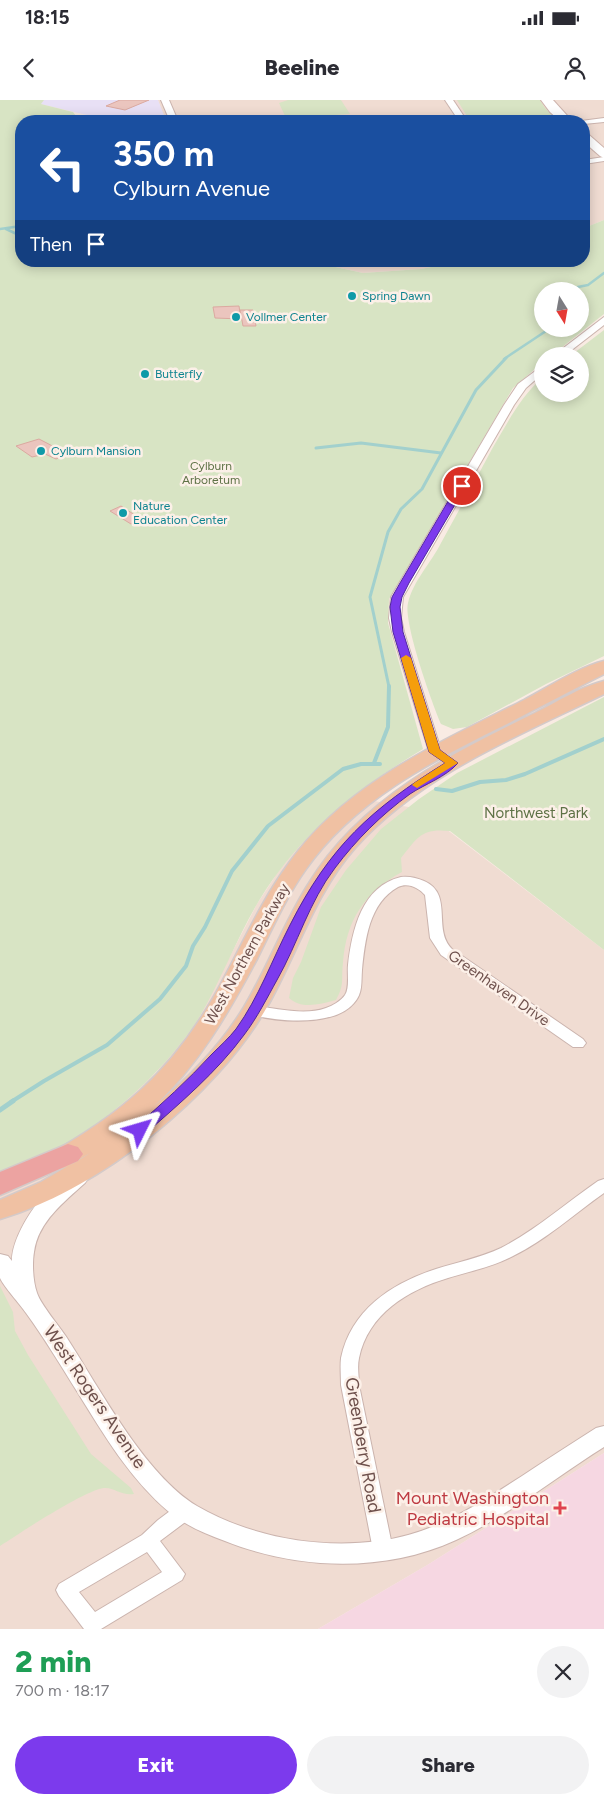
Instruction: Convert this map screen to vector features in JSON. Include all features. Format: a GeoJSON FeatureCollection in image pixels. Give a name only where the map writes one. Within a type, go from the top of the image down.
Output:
{"type":"FeatureCollection","features":[{"type":"Feature","properties":{"kind":"highway"},"geometry":{"type":"LineString","coordinates":[[0,1184],[68,1154]]}},
{"type":"Feature","properties":{"kind":"main road"},"geometry":{"type":"LineString","coordinates":[[547,100],[550,106],[560,115]]}},
{"type":"Feature","properties":{"kind":"main road"},"geometry":{"type":"LineString","coordinates":[[590,142],[604,156]]}},
{"type":"Feature","properties":{"kind":"main road","name":"West Northern Parkway"},"geometry":{"type":"LineString","coordinates":[[0,1210],[55,1186],[102,1158],[140,1130],[188,1088],[223,1053],[254,1011],[272,978],[295,927],[335,859],[349,842],[383,810],[444,758],[604,667]]}},
{"type":"Feature","properties":{"kind":"main road","name":"West Northern Parkway"},"geometry":{"type":"LineString","coordinates":[[0,1190],[107,1131],[164,1082],[210,1024],[278,894],[308,852],[363,800],[386,782],[604,687]]}},
{"type":"Feature","properties":{"kind":"street"},"geometry":{"type":"LineString","coordinates":[[165,100],[171,115]]}},
{"type":"Feature","properties":{"kind":"street"},"geometry":{"type":"LineString","coordinates":[[449,100],[459,115]]}},
{"type":"Feature","properties":{"kind":"street"},"geometry":{"type":"LineString","coordinates":[[590,121],[604,120]]}},
{"type":"Feature","properties":{"kind":"street"},"geometry":{"type":"LineString","coordinates":[[590,157],[604,156]]}},
{"type":"Feature","properties":{"kind":"street"},"geometry":{"type":"LineString","coordinates":[[590,160],[604,156]]}},
{"type":"Feature","properties":{"kind":"street"},"geometry":{"type":"LineString","coordinates":[[570,347],[604,320]]}},
{"type":"Feature","properties":{"kind":"street"},"geometry":{"type":"LineString","coordinates":[[444,758],[398,632],[395,618],[397,597],[509,405],[522,386],[534,376]]}},
{"type":"Feature","properties":{"kind":"street","name":"Greenhaven Drive"},"geometry":{"type":"LineString","coordinates":[[254,1011],[305,1015],[320,1014],[342,1007],[353,993],[358,945],[363,924],[373,904],[392,885],[400,881],[409,881],[418,883],[431,892],[434,899],[437,939],[451,956],[578,1043]]}},
{"type":"Feature","properties":{"kind":"street","name":"West Rogers Avenue"},"geometry":{"type":"LineString","coordinates":[[26,1294],[23,1257],[29,1232],[50,1204],[102,1158]]}},
{"type":"Feature","properties":{"kind":"street","name":"Greenberry Road"},"geometry":{"type":"LineString","coordinates":[[382,1550],[350,1386],[350,1360],[358,1336],[371,1315],[386,1299],[421,1280],[506,1252],[525,1241],[604,1185]]}},
{"type":"Feature","properties":{"kind":"street","name":"West Rogers Avenue"},"geometry":{"type":"LineString","coordinates":[[0,1262],[26,1294],[127,1450],[148,1476],[185,1511],[222,1532],[278,1547],[304,1551],[342,1553],[382,1550],[421,1543],[471,1521],[604,1435]]}},
{"type":"Feature","properties":{"kind":"street"},"geometry":{"type":"LineString","coordinates":[[149,1541],[175,1574],[92,1624],[66,1590],[149,1541],[153,1534],[164,1528],[185,1511]]}},
{"type":"Feature","properties":{"kind":"shaded area"},"geometry":{"type":"Polygon","coordinates":[[[44,100],[158,100],[164,115],[87,115],[40,104],[44,100]]]}},
{"type":"Feature","properties":{"kind":"shaded area"},"geometry":{"type":"Polygon","coordinates":[[[158,100],[604,100],[604,220],[590,226],[590,115],[163,115],[158,100]]]}},
{"type":"Feature","properties":{"kind":"shaded area"},"geometry":{"type":"Polygon","coordinates":[[[336,267],[431,267],[421,269],[363,273],[336,267]]]}},
{"type":"Feature","properties":{"kind":"shaded area"},"geometry":{"type":"Polygon","coordinates":[[[351,797],[420,809],[604,950],[604,1453],[429,1564],[318,1629],[0,1629],[0,1177],[114,1111],[156,1072],[179,1045],[199,1016],[257,904],[278,872],[300,844],[351,797]]]}},
{"type":"Feature","properties":{"kind":"shaded area","name":"Mount Washington Pediatric Hospital"},"geometry":{"type":"Polygon","coordinates":[[[604,1453],[604,1629],[318,1629],[429,1564],[604,1453]]]}},
{"type":"Feature","properties":{"kind":"green space","name":"Cylburn Arboretum"},"geometry":{"type":"Polygon","coordinates":[[[0,100],[44,100],[41,104],[73,112],[75,115],[15,115],[15,267],[336,267],[363,273],[431,267],[590,267],[590,226],[604,220],[604,314],[589,326],[589,282],[534,282],[534,338],[574,338],[562,347],[534,347],[534,370],[513,388],[389,599],[388,623],[423,749],[364,788],[311,834],[268,887],[247,923],[210,998],[183,1041],[138,1090],[85,1132],[57,1150],[0,1177],[0,100]]]}},
{"type":"Feature","properties":{"kind":"green space"},"geometry":{"type":"Polygon","coordinates":[[[288,100],[341,100],[350,114],[285,115],[279,103],[288,100]]]}},
{"type":"Feature","properties":{"kind":"green space"},"geometry":{"type":"Polygon","coordinates":[[[457,100],[540,100],[552,115],[466,115],[457,100]]]}},
{"type":"Feature","properties":{"kind":"green space"},"geometry":{"type":"Polygon","coordinates":[[[604,330],[604,656],[546,684],[467,727],[453,729],[441,724],[419,663],[408,613],[410,595],[437,550],[492,449],[520,402],[534,385],[534,402],[589,402],[589,347],[582,347],[604,330]]]}},
{"type":"Feature","properties":{"kind":"green space","name":"Northwest Park"},"geometry":{"type":"Polygon","coordinates":[[[604,697],[604,950],[450,831],[432,831],[416,839],[401,858],[402,872],[389,880],[368,898],[353,921],[345,948],[342,985],[336,1000],[305,1005],[294,1002],[289,998],[293,978],[301,962],[321,907],[346,870],[381,829],[419,799],[457,773],[604,697]]]}},
{"type":"Feature","properties":{"kind":"green space"},"geometry":{"type":"Polygon","coordinates":[[[0,1286],[13,1312],[15,1331],[28,1355],[91,1454],[131,1488],[134,1494],[125,1494],[108,1488],[95,1491],[52,1513],[0,1546],[0,1286]]]}},
{"type":"Feature","properties":{"kind":"building"},"geometry":{"type":"Polygon","coordinates":[[[120,100],[149,100],[125,110],[106,106],[120,100]]]}},
{"type":"Feature","properties":{"kind":"building"},"geometry":{"type":"Polygon","coordinates":[[[239,306],[241,319],[215,318],[213,307],[239,306]]]}},
{"type":"Feature","properties":{"kind":"building"},"geometry":{"type":"Polygon","coordinates":[[[240,310],[253,310],[256,326],[243,326],[240,310]]]}},
{"type":"Feature","properties":{"kind":"building","name":"Cylburn Mansion"},"geometry":{"type":"Polygon","coordinates":[[[39,439],[67,455],[56,459],[45,454],[32,457],[16,446],[39,439]]]}},
{"type":"Feature","properties":{"kind":"building","name":"Nature Education Center"},"geometry":{"type":"Polygon","coordinates":[[[121,506],[142,520],[131,524],[110,511],[121,506]]]}},
{"type":"Feature","properties":{"kind":"waterway"},"geometry":{"type":"LineString","coordinates":[[0,229],[15,227]]}},
{"type":"Feature","properties":{"kind":"waterway"},"geometry":{"type":"LineString","coordinates":[[6,229],[15,233]]}},
{"type":"Feature","properties":{"kind":"waterway"},"geometry":{"type":"LineString","coordinates":[[589,284],[604,273]]}},
{"type":"Feature","properties":{"kind":"waterway"},"geometry":{"type":"LineString","coordinates":[[504,359],[536,338]]}},
{"type":"Feature","properties":{"kind":"waterway"},"geometry":{"type":"LineString","coordinates":[[389,687],[370,597],[388,532],[401,509],[422,489],[476,390],[506,358]]}},
{"type":"Feature","properties":{"kind":"waterway"},"geometry":{"type":"LineString","coordinates":[[316,448],[361,443],[441,453]]}},
{"type":"Feature","properties":{"kind":"waterway"},"geometry":{"type":"LineString","coordinates":[[374,763],[388,727],[389,687]]}},
{"type":"Feature","properties":{"kind":"waterway"},"geometry":{"type":"LineString","coordinates":[[436,789],[452,791],[480,782],[506,780],[525,774],[604,739]]}},
{"type":"Feature","properties":{"kind":"waterway"},"geometry":{"type":"LineString","coordinates":[[11,1102],[107,1045],[160,999],[186,966],[193,946],[205,927],[232,871],[268,826],[343,769],[361,764],[380,764]]}},
{"type":"Feature","properties":{"kind":"waterway"},"geometry":{"type":"LineString","coordinates":[[0,1110],[13,1101]]}},
{"type":"Feature","properties":{"kind":"slow traffic"},"geometry":{"type":"LineString","coordinates":[[406,658],[435,752],[453,763],[417,785]]}},
{"type":"Feature","properties":{"kind":"place","name":"Spring Dawn"},"geometry":{"type":"Point","coordinates":[352,296]}},
{"type":"Feature","properties":{"kind":"place","name":"Vollmer Center"},"geometry":{"type":"Point","coordinates":[236,317]}},
{"type":"Feature","properties":{"kind":"place","name":"Butterfly"},"geometry":{"type":"Point","coordinates":[145,374]}},
{"type":"Feature","properties":{"kind":"place","name":"Cylburn Mansion"},"geometry":{"type":"Point","coordinates":[41,451]}},
{"type":"Feature","properties":{"kind":"place","name":"Nature Education Center"},"geometry":{"type":"Point","coordinates":[123,513]}},
{"type":"Feature","properties":{"kind":"place","name":"Mount Washington Pediatric Hospital"},"geometry":{"type":"Point","coordinates":[560,1508]}},
{"type":"Feature","properties":{"kind":"route"},"geometry":{"type":"LineString","coordinates":[[140,1130],[207,1070],[240,1032],[272,978],[310,899],[335,859],[349,842],[383,810],[406,792],[453,763],[435,752],[398,632],[395,607],[397,597],[462,486]]}}]}
